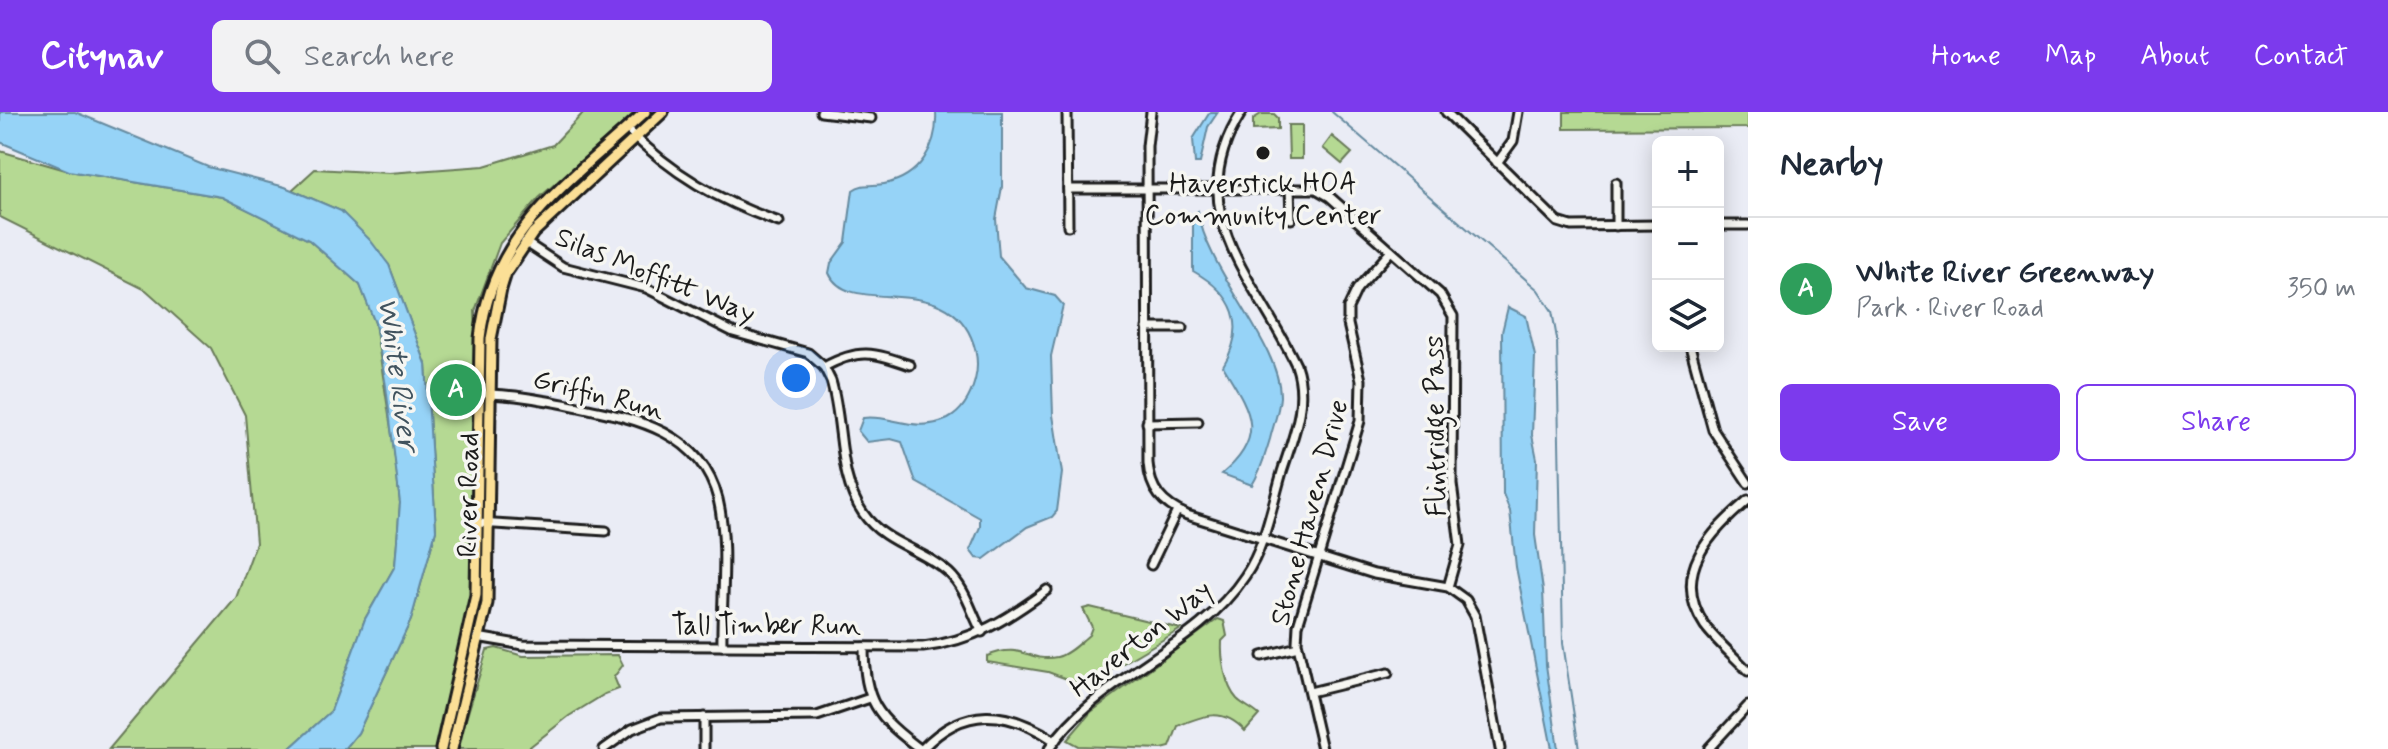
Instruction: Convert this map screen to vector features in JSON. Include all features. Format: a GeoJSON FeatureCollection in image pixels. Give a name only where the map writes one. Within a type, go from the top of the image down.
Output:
{"type":"FeatureCollection","features":[{"type":"Feature","properties":{"kind":"main road","name":"River Road"},"geometry":{"type":"LineString","coordinates":[[452,749],[475,636],[483,312],[493,277],[517,236],[538,211],[645,112]]}},
{"type":"Feature","properties":{"kind":"main road","name":"River Road"},"geometry":{"type":"LineString","coordinates":[[441,749],[487,603],[491,339],[496,304],[506,273],[526,243],[663,112]]}},
{"type":"Feature","properties":{"kind":"street"},"geometry":{"type":"LineString","coordinates":[[821,112],[871,118]]}},
{"type":"Feature","properties":{"kind":"street"},"geometry":{"type":"LineString","coordinates":[[1067,112],[1068,226]]}},
{"type":"Feature","properties":{"kind":"street"},"geometry":{"type":"LineString","coordinates":[[1151,112],[1147,188],[1147,423],[1151,484],[1160,498],[1177,511],[1384,576],[1448,587],[1466,600],[1475,616],[1500,749]]}},
{"type":"Feature","properties":{"kind":"street","name":"Haverton Way"},"geometry":{"type":"LineString","coordinates":[[1049,749],[1085,708],[1221,607],[1250,569],[1299,420],[1301,386],[1289,350],[1225,237],[1218,188],[1223,150],[1242,112]]}},
{"type":"Feature","properties":{"kind":"street"},"geometry":{"type":"LineString","coordinates":[[1446,112],[1542,210],[1567,225],[1652,225]]}},
{"type":"Feature","properties":{"kind":"street"},"geometry":{"type":"LineString","coordinates":[[1497,163],[1513,141],[1518,112]]}},
{"type":"Feature","properties":{"kind":"street"},"geometry":{"type":"LineString","coordinates":[[627,129],[671,169],[713,196],[779,222]]}},
{"type":"Feature","properties":{"kind":"street"},"geometry":{"type":"LineString","coordinates":[[1616,183],[1616,226]]}},
{"type":"Feature","properties":{"kind":"street"},"geometry":{"type":"LineString","coordinates":[[1290,187],[1291,219]]}},
{"type":"Feature","properties":{"kind":"street","name":"Flintridge Pass"},"geometry":{"type":"LineString","coordinates":[[1068,189],[1290,187],[1324,192],[1444,297],[1454,320],[1451,463],[1460,545],[1448,587]]}},
{"type":"Feature","properties":{"kind":"street"},"geometry":{"type":"LineString","coordinates":[[1724,225],[1748,225]]}},
{"type":"Feature","properties":{"kind":"street","name":"Silas Moffitt Way"},"geometry":{"type":"LineString","coordinates":[[517,236],[563,267],[646,288],[733,332],[799,349],[824,367]]}},
{"type":"Feature","properties":{"kind":"street","name":"Stone Haven Drive"},"geometry":{"type":"LineString","coordinates":[[1322,749],[1298,647],[1298,625],[1361,416],[1361,380],[1348,308],[1357,289],[1391,251]]}},
{"type":"Feature","properties":{"kind":"street"},"geometry":{"type":"LineString","coordinates":[[1147,328],[1183,328]]}},
{"type":"Feature","properties":{"kind":"street"},"geometry":{"type":"LineString","coordinates":[[910,365],[865,352],[851,354],[824,367],[834,392],[850,487],[862,512],[887,537],[949,573],[961,587],[982,632]]}},
{"type":"Feature","properties":{"kind":"street"},"geometry":{"type":"LineString","coordinates":[[1692,352],[1710,422],[1723,449],[1748,483]]}},
{"type":"Feature","properties":{"kind":"street","name":"Griffin Run"},"geometry":{"type":"LineString","coordinates":[[479,394],[522,396],[645,422],[674,437],[692,453],[711,480],[720,509],[722,646]]}},
{"type":"Feature","properties":{"kind":"street"},"geometry":{"type":"LineString","coordinates":[[1147,423],[1198,422]]}},
{"type":"Feature","properties":{"kind":"street"},"geometry":{"type":"LineString","coordinates":[[1748,500],[1709,536],[1698,554],[1693,580],[1697,608],[1705,626],[1748,671]]}},
{"type":"Feature","properties":{"kind":"street"},"geometry":{"type":"LineString","coordinates":[[1151,565],[1177,511]]}},
{"type":"Feature","properties":{"kind":"street"},"geometry":{"type":"LineString","coordinates":[[478,523],[606,531]]}},
{"type":"Feature","properties":{"kind":"street","name":"Tall Timber Run"},"geometry":{"type":"LineString","coordinates":[[475,636],[523,645],[937,645],[982,632],[1047,590]]}},
{"type":"Feature","properties":{"kind":"street"},"geometry":{"type":"LineString","coordinates":[[864,647],[864,681],[870,698],[892,728],[921,749],[952,725],[989,715],[1026,722],[1055,741]]}},
{"type":"Feature","properties":{"kind":"street"},"geometry":{"type":"LineString","coordinates":[[1262,656],[1298,647]]}},
{"type":"Feature","properties":{"kind":"street"},"geometry":{"type":"LineString","coordinates":[[1741,663],[1748,656]]}},
{"type":"Feature","properties":{"kind":"street"},"geometry":{"type":"LineString","coordinates":[[1310,692],[1388,673]]}},
{"type":"Feature","properties":{"kind":"street"},"geometry":{"type":"LineString","coordinates":[[604,749],[653,720],[817,716],[870,698]]}},
{"type":"Feature","properties":{"kind":"street"},"geometry":{"type":"LineString","coordinates":[[1709,748],[1748,706]]}},
{"type":"Feature","properties":{"kind":"street"},"geometry":{"type":"LineString","coordinates":[[704,717],[704,749]]}},
{"type":"Feature","properties":{"kind":"green space"},"geometry":{"type":"Polygon","coordinates":[[[584,112],[636,112],[539,198],[500,243],[475,311],[479,394],[477,566],[441,749],[345,749],[358,733],[411,620],[436,530],[426,364],[389,265],[341,211],[292,190],[315,169],[389,173],[484,166],[553,145],[584,112]]]}},
{"type":"Feature","properties":{"kind":"green space"},"geometry":{"type":"Polygon","coordinates":[[[1564,112],[1748,112],[1748,128],[1564,129],[1564,112]]]}},
{"type":"Feature","properties":{"kind":"green space"},"geometry":{"type":"Polygon","coordinates":[[[1261,114],[1274,114],[1278,118],[1278,129],[1253,130],[1253,119],[1261,114]]]}},
{"type":"Feature","properties":{"kind":"green space"},"geometry":{"type":"Polygon","coordinates":[[[1288,125],[1302,125],[1302,159],[1289,159],[1288,125]]]}},
{"type":"Feature","properties":{"kind":"green space"},"geometry":{"type":"Polygon","coordinates":[[[1332,136],[1352,153],[1342,164],[1323,148],[1332,136]]]}},
{"type":"Feature","properties":{"kind":"green space"},"geometry":{"type":"Polygon","coordinates":[[[0,151],[69,171],[222,197],[309,240],[360,285],[375,323],[393,442],[400,503],[395,566],[365,619],[331,711],[289,749],[109,749],[236,598],[256,543],[245,415],[211,348],[146,290],[0,217],[0,151]]]}},
{"type":"Feature","properties":{"kind":"green space"},"geometry":{"type":"Polygon","coordinates":[[[1090,607],[1181,629],[1091,682],[1075,682],[1048,672],[987,662],[987,656],[999,652],[1017,651],[1047,658],[1065,654],[1089,635],[1092,627],[1083,609],[1090,607]]]}},
{"type":"Feature","properties":{"kind":"green space"},"geometry":{"type":"Polygon","coordinates":[[[1218,619],[1224,621],[1227,636],[1222,641],[1222,648],[1229,687],[1237,699],[1259,715],[1245,731],[1229,719],[1214,715],[1178,726],[1170,747],[1162,749],[1078,746],[1067,740],[1091,712],[1218,619]]]}},
{"type":"Feature","properties":{"kind":"green space"},"geometry":{"type":"Polygon","coordinates":[[[496,648],[523,656],[618,655],[623,665],[614,677],[619,689],[569,716],[527,749],[457,749],[487,650],[496,648]]]}},
{"type":"Feature","properties":{"kind":"water","name":"White River"},"geometry":{"type":"Polygon","coordinates":[[[0,112],[75,112],[208,167],[285,187],[341,211],[370,240],[389,265],[426,364],[436,530],[411,620],[358,733],[345,749],[289,749],[331,711],[365,619],[395,566],[400,503],[386,386],[375,323],[360,285],[309,240],[222,197],[69,171],[0,142],[0,112]]]}},
{"type":"Feature","properties":{"kind":"water"},"geometry":{"type":"Polygon","coordinates":[[[936,112],[1002,112],[1002,187],[996,219],[999,256],[1026,288],[1055,296],[1063,305],[1051,356],[1053,415],[1062,473],[1057,511],[1052,517],[1027,527],[984,559],[976,558],[970,550],[980,527],[980,518],[916,482],[902,442],[891,439],[867,442],[858,431],[863,418],[924,425],[948,419],[958,412],[971,391],[977,369],[971,337],[957,317],[939,305],[918,299],[855,293],[839,286],[829,273],[831,263],[846,242],[853,190],[897,180],[917,167],[934,137],[936,112]]]}},
{"type":"Feature","properties":{"kind":"water"},"geometry":{"type":"Polygon","coordinates":[[[1210,112],[1218,112],[1208,127],[1200,163],[1195,163],[1193,139],[1210,112]]]}},
{"type":"Feature","properties":{"kind":"water"},"geometry":{"type":"Polygon","coordinates":[[[1198,211],[1215,258],[1257,331],[1277,376],[1278,408],[1262,463],[1252,485],[1222,474],[1246,447],[1250,422],[1247,409],[1223,366],[1235,337],[1233,312],[1218,290],[1193,271],[1193,215],[1198,211]]]}},
{"type":"Feature","properties":{"kind":"water"},"geometry":{"type":"Polygon","coordinates":[[[1508,307],[1526,316],[1535,356],[1532,435],[1537,459],[1535,535],[1543,590],[1546,665],[1558,749],[1552,749],[1516,567],[1510,511],[1503,494],[1502,332],[1508,307]]]}},
{"type":"Feature","properties":{"kind":"waterway"},"geometry":{"type":"LineString","coordinates":[[1332,112],[1538,290],[1552,311],[1557,339],[1563,643],[1579,749]]}},
{"type":"Feature","properties":{"kind":"place","name":"Haverstick HOA Community Center"},"geometry":{"type":"Point","coordinates":[1263,153]}},
{"type":"Feature","properties":{"kind":"place","name":"White River Greenway"},"geometry":{"type":"Point","coordinates":[456,390]}}]}
